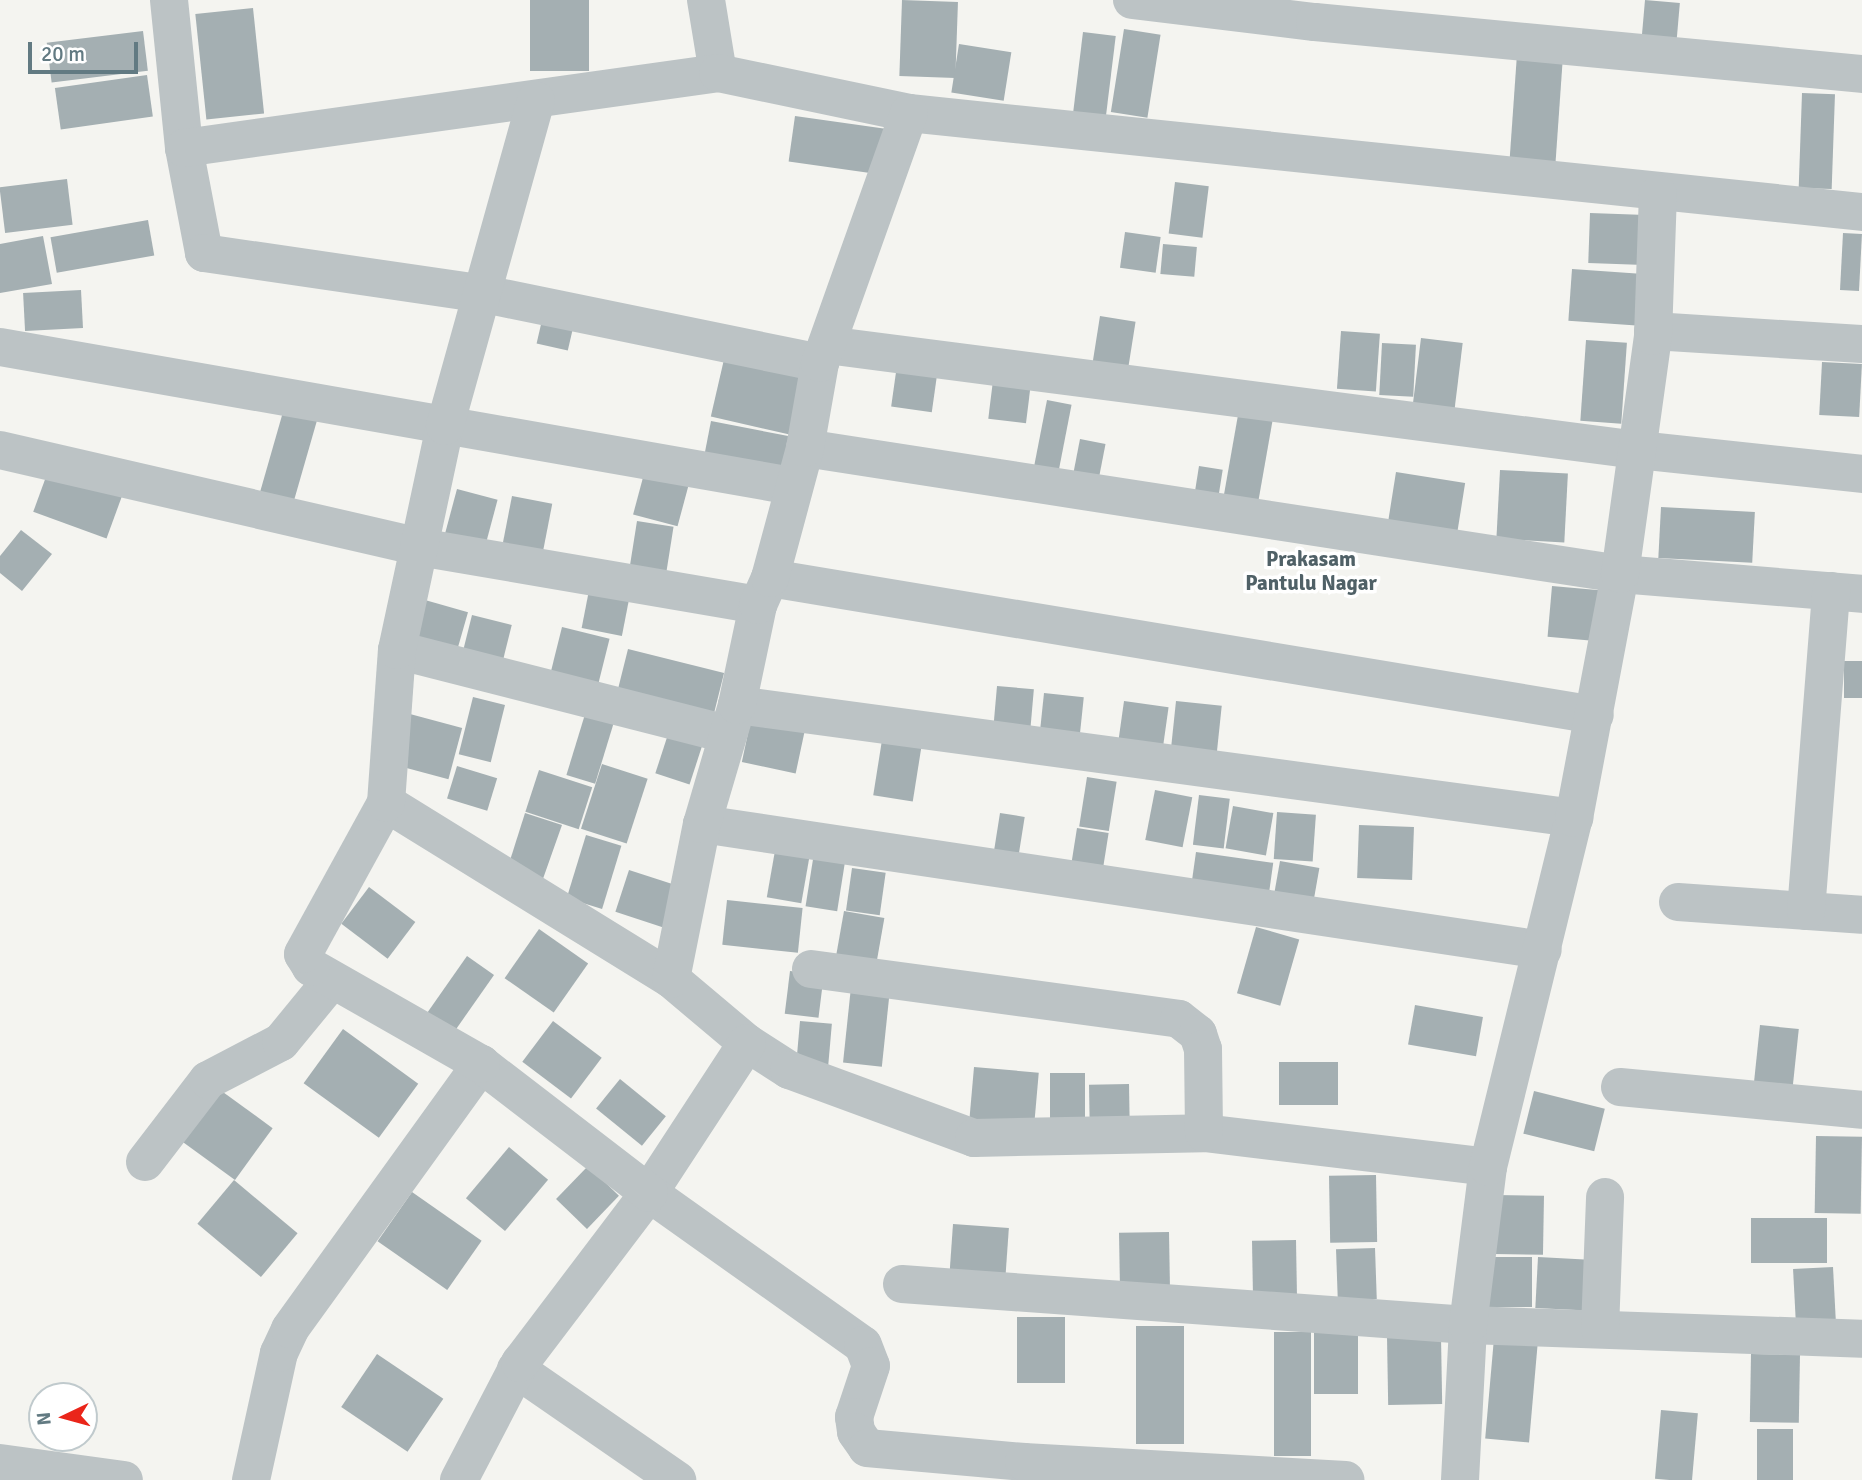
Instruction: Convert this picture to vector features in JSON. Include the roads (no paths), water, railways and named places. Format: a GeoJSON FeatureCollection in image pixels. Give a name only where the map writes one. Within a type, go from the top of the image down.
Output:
{"type":"FeatureCollection","features":[{"type":"Feature","properties":{"kind":"street"},"geometry":{"type":"LineString","coordinates":[[169,0],[184,148],[204,253],[484,294],[823,354],[1862,474]]}},
{"type":"Feature","properties":{"kind":"street"},"geometry":{"type":"LineString","coordinates":[[706,0],[718,74]]}},
{"type":"Feature","properties":{"kind":"street"},"geometry":{"type":"LineString","coordinates":[[1132,0],[1315,22],[1862,74]]}},
{"type":"Feature","properties":{"kind":"street"},"geometry":{"type":"LineString","coordinates":[[184,148],[718,74],[909,113],[1658,194],[1862,212]]}},
{"type":"Feature","properties":{"kind":"street"},"geometry":{"type":"LineString","coordinates":[[536,100],[484,294],[445,425],[397,650],[386,803],[303,954],[311,967],[332,980],[481,1064],[649,1192],[863,1345],[871,1366],[854,1417],[856,1432],[867,1448],[1024,1462],[1345,1480]]}},
{"type":"Feature","properties":{"kind":"street"},"geometry":{"type":"LineString","coordinates":[[671,979],[702,824],[792,486],[805,448],[823,354],[909,113]]}},
{"type":"Feature","properties":{"kind":"street"},"geometry":{"type":"LineString","coordinates":[[1460,1480],[1468,1325],[1488,1167],[1574,818],[1620,574],[1653,331],[1658,194]]}},
{"type":"Feature","properties":{"kind":"street"},"geometry":{"type":"LineString","coordinates":[[1653,331],[1862,344]]}},
{"type":"Feature","properties":{"kind":"street"},"geometry":{"type":"LineString","coordinates":[[0,347],[792,486]]}},
{"type":"Feature","properties":{"kind":"street"},"geometry":{"type":"LineString","coordinates":[[805,448],[1620,574],[1847,593],[1806,911]]}},
{"type":"Feature","properties":{"kind":"street"},"geometry":{"type":"LineString","coordinates":[[0,450],[419,547],[764,591],[1595,715]]}},
{"type":"Feature","properties":{"kind":"street"},"geometry":{"type":"LineString","coordinates":[[397,650],[732,719],[1574,818]]}},
{"type":"Feature","properties":{"kind":"street"},"geometry":{"type":"LineString","coordinates":[[386,803],[671,979],[747,1043],[789,1070],[974,1138],[1204,1133],[1488,1167]]}},
{"type":"Feature","properties":{"kind":"street"},"geometry":{"type":"LineString","coordinates":[[702,824],[1543,950]]}},
{"type":"Feature","properties":{"kind":"street"},"geometry":{"type":"LineString","coordinates":[[1678,902],[1862,915]]}},
{"type":"Feature","properties":{"kind":"street"},"geometry":{"type":"LineString","coordinates":[[811,969],[1179,1019],[1198,1034],[1203,1049],[1204,1133]]}},
{"type":"Feature","properties":{"kind":"street"},"geometry":{"type":"LineString","coordinates":[[145,1162],[208,1080],[281,1042],[332,980]]}},
{"type":"Feature","properties":{"kind":"street"},"geometry":{"type":"LineString","coordinates":[[459,1480],[516,1369],[649,1192],[747,1043]]}},
{"type":"Feature","properties":{"kind":"street"},"geometry":{"type":"LineString","coordinates":[[251,1480],[279,1353],[290,1329],[481,1064]]}},
{"type":"Feature","properties":{"kind":"street"},"geometry":{"type":"LineString","coordinates":[[1620,1087],[1862,1110]]}},
{"type":"Feature","properties":{"kind":"street"},"geometry":{"type":"LineString","coordinates":[[1600,1329],[1605,1197]]}},
{"type":"Feature","properties":{"kind":"street"},"geometry":{"type":"LineString","coordinates":[[902,1284],[1468,1325],[1862,1339]]}},
{"type":"Feature","properties":{"kind":"street"},"geometry":{"type":"LineString","coordinates":[[516,1369],[677,1480]]}},
{"type":"Feature","properties":{"kind":"street"},"geometry":{"type":"LineString","coordinates":[[0,1463],[124,1480]]}},
{"type":"Feature","properties":{"kind":"district","name":"Prakasam Pantulu Nagar"},"geometry":{"type":"Point","coordinates":[1311,571]}}]}
